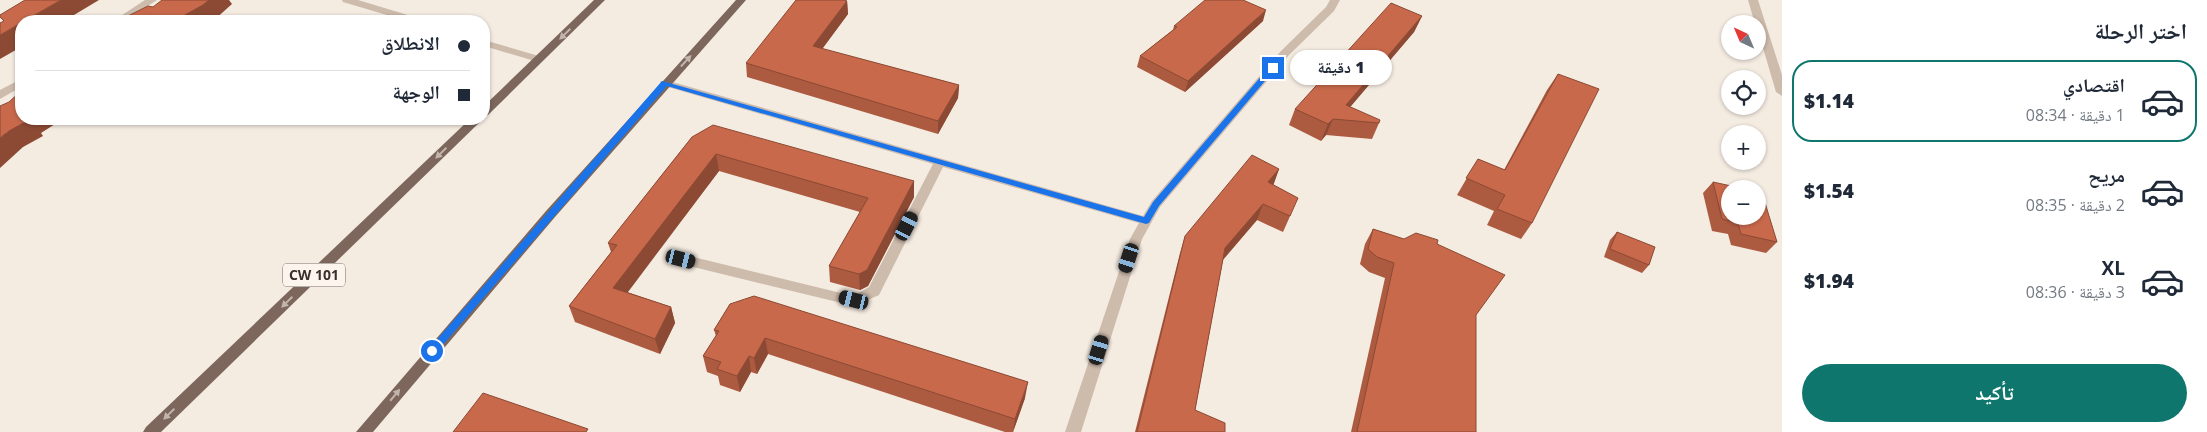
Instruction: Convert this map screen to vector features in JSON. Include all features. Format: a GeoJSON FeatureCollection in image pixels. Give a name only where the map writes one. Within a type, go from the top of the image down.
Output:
{"type":"FeatureCollection","features":[{"type":"Feature","properties":{"kind":"main road"},"geometry":{"type":"LineString","coordinates":[[490,106],[600,0]]}},
{"type":"Feature","properties":{"kind":"main road"},"geometry":{"type":"LineString","coordinates":[[364,432],[454,324],[665,83],[741,0]]}},
{"type":"Feature","properties":{"kind":"main road","name":"CW 101"},"geometry":{"type":"LineString","coordinates":[[151,432],[470,125]]}},
{"type":"Feature","properties":{"kind":"street"},"geometry":{"type":"LineString","coordinates":[[128,15],[152,0]]}},
{"type":"Feature","properties":{"kind":"street"},"geometry":{"type":"LineString","coordinates":[[347,0],[397,15]]}},
{"type":"Feature","properties":{"kind":"street"},"geometry":{"type":"LineString","coordinates":[[1073,432],[1136,239],[1156,204],[1286,53],[1330,9],[1335,0]]}},
{"type":"Feature","properties":{"kind":"street"},"geometry":{"type":"LineString","coordinates":[[1753,0],[1782,92]]}},
{"type":"Feature","properties":{"kind":"street"},"geometry":{"type":"LineString","coordinates":[[490,44],[538,59]]}},
{"type":"Feature","properties":{"kind":"street"},"geometry":{"type":"LineString","coordinates":[[665,83],[1146,221]]}},
{"type":"Feature","properties":{"kind":"street"},"geometry":{"type":"LineString","coordinates":[[0,96],[15,86]]}},
{"type":"Feature","properties":{"kind":"street"},"geometry":{"type":"LineString","coordinates":[[681,259],[854,300],[864,297],[874,291],[940,161]]}},
{"type":"Feature","properties":{"kind":"building"},"geometry":{"type":"Polygon","coordinates":[[[25,0],[61,0],[35,15],[15,15],[15,26],[0,35],[0,23],[4,21],[0,15],[25,0]]]}},
{"type":"Feature","properties":{"kind":"building"},"geometry":{"type":"Polygon","coordinates":[[[162,0],[209,0],[185,15],[130,15],[148,6],[153,7],[162,0]]]}},
{"type":"Feature","properties":{"kind":"building"},"geometry":{"type":"Polygon","coordinates":[[[796,0],[847,1],[813,46],[959,85],[938,121],[746,63],[796,0]]]}},
{"type":"Feature","properties":{"kind":"building"},"geometry":{"type":"Polygon","coordinates":[[[1205,0],[1243,0],[1266,10],[1188,81],[1140,56],[1177,27],[1174,26],[1205,0]]]}},
{"type":"Feature","properties":{"kind":"building"},"geometry":{"type":"Polygon","coordinates":[[[1391,3],[1422,16],[1346,105],[1380,120],[1379,123],[1333,119],[1328,124],[1295,109],[1391,3]]]}},
{"type":"Feature","properties":{"kind":"building"},"geometry":{"type":"Polygon","coordinates":[[[1558,74],[1599,89],[1532,223],[1497,209],[1505,195],[1466,178],[1478,159],[1505,170],[1558,74]]]}},
{"type":"Feature","properties":{"kind":"building"},"geometry":{"type":"Polygon","coordinates":[[[15,96],[15,125],[20,125],[0,138],[0,106],[15,96]]]}},
{"type":"Feature","properties":{"kind":"building"},"geometry":{"type":"Polygon","coordinates":[[[713,125],[914,181],[867,270],[859,274],[829,266],[868,198],[716,154],[613,288],[671,307],[655,339],[569,306],[617,245],[608,243],[692,137],[713,125]]]}},
{"type":"Feature","properties":{"kind":"building"},"geometry":{"type":"Polygon","coordinates":[[[1252,155],[1279,169],[1268,182],[1298,198],[1290,216],[1263,204],[1225,248],[1195,410],[1225,423],[1225,432],[1137,432],[1185,236],[1252,155]]]}},
{"type":"Feature","properties":{"kind":"building"},"geometry":{"type":"Polygon","coordinates":[[[1713,182],[1721,184],[1721,215],[1713,182]]]}},
{"type":"Feature","properties":{"kind":"building"},"geometry":{"type":"Polygon","coordinates":[[[1766,206],[1777,242],[1741,234],[1739,225],[1766,225],[1766,206]]]}},
{"type":"Feature","properties":{"kind":"building"},"geometry":{"type":"Polygon","coordinates":[[[1373,229],[1404,239],[1416,233],[1438,240],[1437,244],[1505,275],[1476,315],[1476,432],[1357,432],[1394,263],[1377,257],[1368,249],[1373,229]]]}},
{"type":"Feature","properties":{"kind":"building"},"geometry":{"type":"Polygon","coordinates":[[[1617,232],[1655,247],[1649,265],[1610,249],[1617,232]]]}},
{"type":"Feature","properties":{"kind":"building"},"geometry":{"type":"Polygon","coordinates":[[[754,296],[1028,382],[1015,419],[765,338],[754,358],[749,356],[737,376],[717,369],[721,362],[703,356],[719,331],[714,330],[730,304],[754,296]]]}},
{"type":"Feature","properties":{"kind":"building"},"geometry":{"type":"Polygon","coordinates":[[[483,393],[588,429],[586,432],[453,432],[483,393]]]}},
{"type":"Feature","properties":{"kind":"route"},"geometry":{"type":"LineString","coordinates":[[432,351],[665,83],[1146,221],[1156,204],[1273,68]]}}]}
